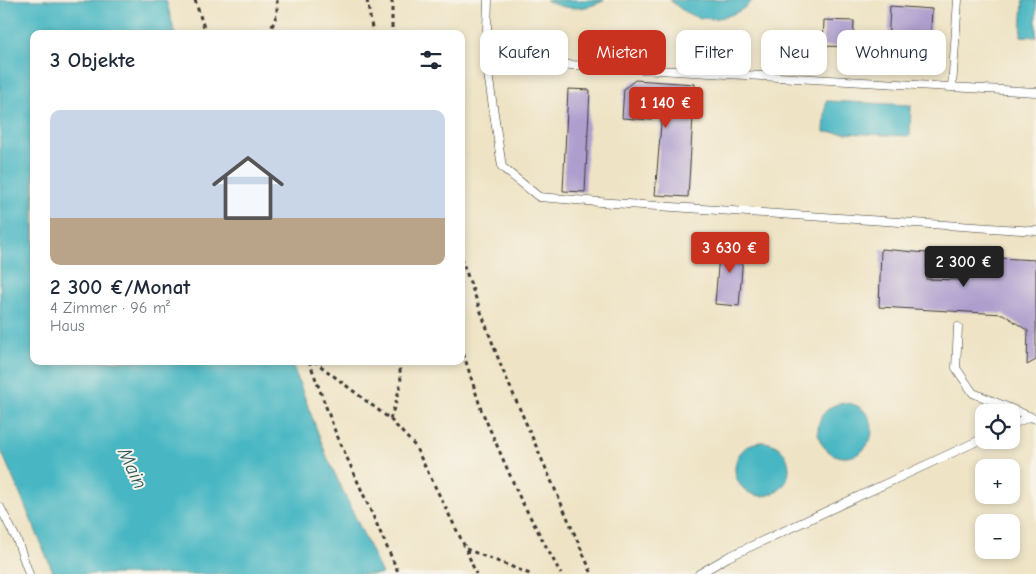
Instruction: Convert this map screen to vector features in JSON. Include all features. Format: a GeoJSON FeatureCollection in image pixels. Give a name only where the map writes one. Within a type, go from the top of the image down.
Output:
{"type":"FeatureCollection","features":[{"type":"Feature","properties":{"kind":"lane"},"geometry":{"type":"LineString","coordinates":[[487,30],[488,0]]}},
{"type":"Feature","properties":{"kind":"lane"},"geometry":{"type":"LineString","coordinates":[[952,87],[958,0]]}},
{"type":"Feature","properties":{"kind":"lane"},"geometry":{"type":"LineString","coordinates":[[568,65],[1036,92]]}},
{"type":"Feature","properties":{"kind":"lane"},"geometry":{"type":"LineString","coordinates":[[488,75],[502,167],[539,198],[1036,231]]}},
{"type":"Feature","properties":{"kind":"lane"},"geometry":{"type":"LineString","coordinates":[[958,327],[956,368],[973,393],[1033,418]]}},
{"type":"Feature","properties":{"kind":"lane"},"geometry":{"type":"LineString","coordinates":[[1020,422],[1033,418]]}},
{"type":"Feature","properties":{"kind":"lane"},"geometry":{"type":"LineString","coordinates":[[699,574],[728,557],[975,442]]}},
{"type":"Feature","properties":{"kind":"lane"},"geometry":{"type":"LineString","coordinates":[[0,507],[17,540],[29,574]]}},
{"type":"Feature","properties":{"kind":"path"},"geometry":{"type":"LineString","coordinates":[[195,0],[205,30]]}},
{"type":"Feature","properties":{"kind":"path"},"geometry":{"type":"LineString","coordinates":[[271,30],[277,14],[277,0]]}},
{"type":"Feature","properties":{"kind":"path"},"geometry":{"type":"LineString","coordinates":[[366,0],[372,30]]}},
{"type":"Feature","properties":{"kind":"path"},"geometry":{"type":"LineString","coordinates":[[392,0],[392,30]]}},
{"type":"Feature","properties":{"kind":"path"},"geometry":{"type":"LineString","coordinates":[[465,269],[501,366],[592,574]]}},
{"type":"Feature","properties":{"kind":"path"},"geometry":{"type":"LineString","coordinates":[[465,359],[481,409],[520,498],[561,574]]}},
{"type":"Feature","properties":{"kind":"path"},"geometry":{"type":"LineString","coordinates":[[310,365],[335,430],[399,574]]}},
{"type":"Feature","properties":{"kind":"path"},"geometry":{"type":"LineString","coordinates":[[319,365],[390,419],[415,446],[466,549],[476,574]]}},
{"type":"Feature","properties":{"kind":"path"},"geometry":{"type":"LineString","coordinates":[[390,419],[401,381],[399,365]]}},
{"type":"Feature","properties":{"kind":"path"},"geometry":{"type":"LineString","coordinates":[[466,549],[530,574]]}},
{"type":"Feature","properties":{"kind":"water","name":"Main"},"geometry":{"type":"Polygon","coordinates":[[[0,0],[166,0],[174,30],[30,30],[30,365],[292,365],[327,457],[382,574],[54,574],[0,448],[0,0]]]}},
{"type":"Feature","properties":{"kind":"water"},"geometry":{"type":"Polygon","coordinates":[[[546,0],[605,0],[591,6],[576,8],[560,6],[546,0]]]}},
{"type":"Feature","properties":{"kind":"water"},"geometry":{"type":"Polygon","coordinates":[[[670,0],[753,0],[736,13],[708,19],[688,14],[670,0]]]}},
{"type":"Feature","properties":{"kind":"water"},"geometry":{"type":"Polygon","coordinates":[[[1023,0],[1036,0],[1036,37],[1021,36],[1023,0]]]}},
{"type":"Feature","properties":{"kind":"water"},"geometry":{"type":"Polygon","coordinates":[[[826,101],[911,105],[910,136],[824,132],[826,101]]]}},
{"type":"Feature","properties":{"kind":"water"},"geometry":{"type":"Polygon","coordinates":[[[845,403],[855,405],[864,411],[870,420],[872,430],[870,440],[864,449],[855,455],[845,457],[835,455],[826,449],[820,440],[818,430],[820,420],[826,411],[835,405],[845,403]]]}},
{"type":"Feature","properties":{"kind":"water"},"geometry":{"type":"Polygon","coordinates":[[[762,442],[772,444],[781,450],[787,459],[789,469],[787,479],[781,488],[772,494],[762,496],[752,494],[743,488],[737,479],[735,469],[737,459],[743,450],[752,444],[762,442]]]}},
{"type":"Feature","properties":{"kind":"building"},"geometry":{"type":"Polygon","coordinates":[[[890,6],[932,9],[931,30],[889,30],[890,6]]]}},
{"type":"Feature","properties":{"kind":"building"},"geometry":{"type":"Polygon","coordinates":[[[824,20],[854,21],[854,30],[837,30],[837,46],[827,46],[827,30],[824,30],[824,20]]]}},
{"type":"Feature","properties":{"kind":"building"},"geometry":{"type":"Polygon","coordinates":[[[635,80],[695,84],[688,197],[655,195],[662,112],[652,111],[651,120],[622,118],[624,89],[635,80]]]}},
{"type":"Feature","properties":{"kind":"building"},"geometry":{"type":"Polygon","coordinates":[[[568,89],[590,90],[585,192],[563,191],[568,89]]]}},
{"type":"Feature","properties":{"kind":"building"},"geometry":{"type":"Polygon","coordinates":[[[720,242],[744,243],[739,306],[715,304],[720,242]]]}},
{"type":"Feature","properties":{"kind":"building"},"geometry":{"type":"Polygon","coordinates":[[[881,249],[927,253],[926,279],[960,280],[961,256],[1036,260],[1036,360],[1027,365],[1028,331],[1003,314],[879,307],[881,249]]]}}]}
